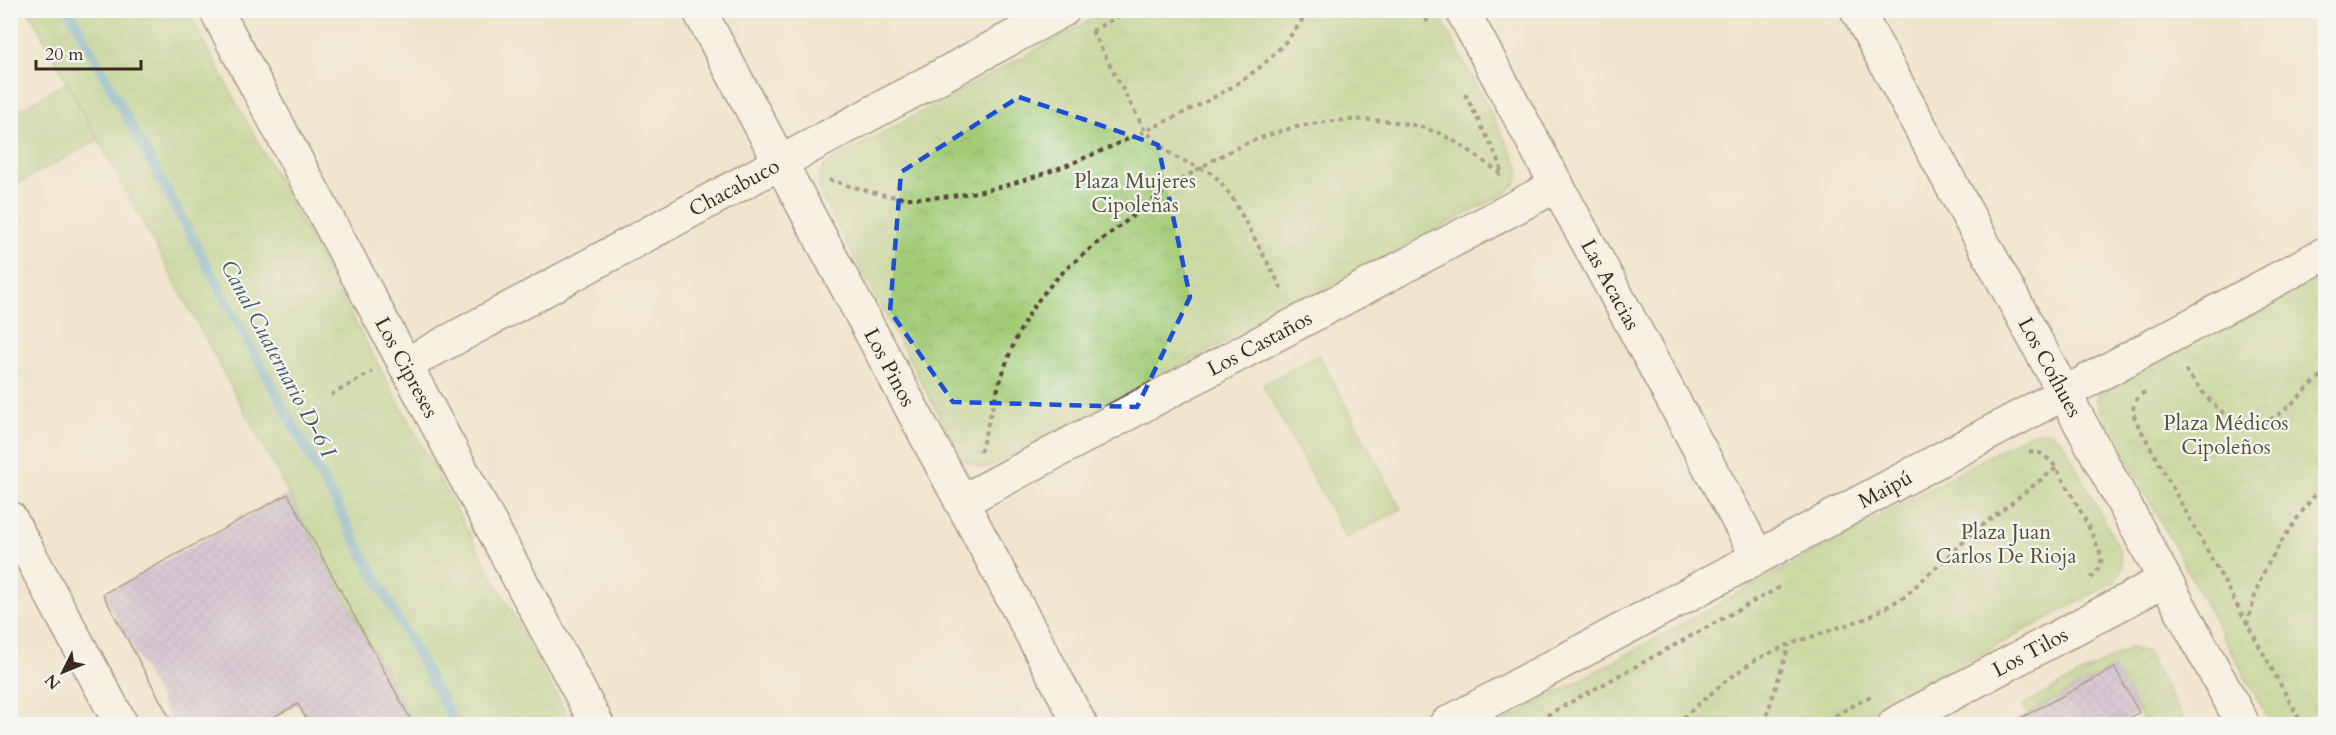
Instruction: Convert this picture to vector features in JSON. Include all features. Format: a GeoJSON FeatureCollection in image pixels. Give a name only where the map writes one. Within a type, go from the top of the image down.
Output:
{"type":"FeatureCollection","features":[{"type":"Feature","properties":{"kind":"street","name":"Los Cipreses"},"geometry":{"type":"LineString","coordinates":[[216,10],[597,724]]}},
{"type":"Feature","properties":{"kind":"street","name":"Los Pinos"},"geometry":{"type":"LineString","coordinates":[[699,10],[1080,724]]}},
{"type":"Feature","properties":{"kind":"street","name":"Las Acacias"},"geometry":{"type":"LineString","coordinates":[[1462,10],[1758,557]]}},
{"type":"Feature","properties":{"kind":"street","name":"Los Coíhues"},"geometry":{"type":"LineString","coordinates":[[1857,10],[2243,724]]}},
{"type":"Feature","properties":{"kind":"street","name":"Chacabuco"},"geometry":{"type":"LineString","coordinates":[[405,365],[781,163],[1072,23]]}},
{"type":"Feature","properties":{"kind":"street","name":"Los Castaños"},"geometry":{"type":"LineString","coordinates":[[961,502],[1557,185]]}},
{"type":"Feature","properties":{"kind":"street","name":"Maipú"},"geometry":{"type":"LineString","coordinates":[[1446,724],[2325,253]]}},
{"type":"Feature","properties":{"kind":"street"},"geometry":{"type":"LineString","coordinates":[[10,519],[121,724]]}},
{"type":"Feature","properties":{"kind":"street","name":"Los Tilos"},"geometry":{"type":"LineString","coordinates":[[1895,724],[2165,580]]}},
{"type":"Feature","properties":{"kind":"path"},"geometry":{"type":"LineString","coordinates":[[1092,31],[1129,10]]}},
{"type":"Feature","properties":{"kind":"path"},"geometry":{"type":"LineString","coordinates":[[829,180],[885,195],[907,198],[964,193],[1032,177],[1080,159],[1204,103],[1256,71],[1278,50],[1309,10]]}},
{"type":"Feature","properties":{"kind":"path"},"geometry":{"type":"LineString","coordinates":[[1422,10],[1432,30]]}},
{"type":"Feature","properties":{"kind":"path"},"geometry":{"type":"LineString","coordinates":[[1072,23],[1092,31],[1145,131],[1173,156],[1211,173],[1227,190],[1285,295]]}},
{"type":"Feature","properties":{"kind":"path"},"geometry":{"type":"LineString","coordinates":[[1463,90],[1501,165],[1501,174],[1495,181]]}},
{"type":"Feature","properties":{"kind":"path"},"geometry":{"type":"LineString","coordinates":[[979,453],[1014,344],[1034,306],[1066,270],[1084,254],[1198,167],[1246,142],[1294,127],[1339,121],[1381,119],[1402,122],[1439,133],[1501,174]]}},
{"type":"Feature","properties":{"kind":"path"},"geometry":{"type":"LineString","coordinates":[[829,186],[831,175]]}},
{"type":"Feature","properties":{"kind":"path"},"geometry":{"type":"LineString","coordinates":[[2175,375],[2195,365]]}},
{"type":"Feature","properties":{"kind":"path"},"geometry":{"type":"LineString","coordinates":[[2185,370],[2223,414],[2233,420],[2256,424],[2275,418],[2325,372]]}},
{"type":"Feature","properties":{"kind":"path"},"geometry":{"type":"LineString","coordinates":[[330,395],[373,372]]}},
{"type":"Feature","properties":{"kind":"path"},"geometry":{"type":"LineString","coordinates":[[2145,391],[2135,400],[2133,406],[2135,418],[2302,724]]}},
{"type":"Feature","properties":{"kind":"path"},"geometry":{"type":"LineString","coordinates":[[2025,453],[2032,451],[2040,453],[2046,456],[2056,468],[2101,556],[2098,571],[2085,581]]}},
{"type":"Feature","properties":{"kind":"path"},"geometry":{"type":"LineString","coordinates":[[1676,724],[1740,670],[1771,652],[1867,618],[1904,597],[1974,532],[2056,468]]}},
{"type":"Feature","properties":{"kind":"path"},"geometry":{"type":"LineString","coordinates":[[2247,625],[2255,594],[2274,553],[2325,479]]}},
{"type":"Feature","properties":{"kind":"path"},"geometry":{"type":"LineString","coordinates":[[1531,724],[1790,582]]}},
{"type":"Feature","properties":{"kind":"path"},"geometry":{"type":"LineString","coordinates":[[1764,724],[1790,644]]}},
{"type":"Feature","properties":{"kind":"path"},"geometry":{"type":"LineString","coordinates":[[1819,724],[1880,691]]}},
{"type":"Feature","properties":{"kind":"highlighted area"},"geometry":{"type":"Polygon","coordinates":[[[1019,97],[1158,145],[1190,297],[1137,407],[953,402],[890,311],[901,172],[1019,97]]]}},
{"type":"Feature","properties":{"kind":"green space","name":"Plaza Mujeres Cipoleñas"},"geometry":{"type":"Polygon","coordinates":[[[1109,10],[1437,11],[1519,167],[1517,182],[1506,193],[993,465],[983,468],[975,466],[967,462],[960,454],[822,197],[819,187],[820,174],[829,162],[1109,10]]]}},
{"type":"Feature","properties":{"kind":"green space"},"geometry":{"type":"Polygon","coordinates":[[[29,11],[187,11],[572,724],[413,724],[29,11]]]}},
{"type":"Feature","properties":{"kind":"green space"},"geometry":{"type":"Polygon","coordinates":[[[67,82],[98,140],[11,187],[11,115],[67,82]]]}},
{"type":"Feature","properties":{"kind":"green space","name":"Plaza Médicos Cipoleños"},"geometry":{"type":"Polygon","coordinates":[[[2325,268],[2325,724],[2271,724],[2100,410],[2097,399],[2099,393],[2325,268]]]}},
{"type":"Feature","properties":{"kind":"green space"},"geometry":{"type":"Polygon","coordinates":[[[1319,355],[1401,509],[1346,538],[1263,385],[1319,355]]]}},
{"type":"Feature","properties":{"kind":"green space","name":"Plaza Juan Carlos De Rioja"},"geometry":{"type":"Polygon","coordinates":[[[2044,431],[2052,433],[2064,444],[2119,549],[2123,565],[2116,581],[1852,724],[1500,724],[2027,435],[2044,431]]]}},
{"type":"Feature","properties":{"kind":"green space"},"geometry":{"type":"Polygon","coordinates":[[[2130,648],[2147,652],[2186,724],[2146,724],[2114,668],[2027,714],[2023,705],[2130,648]]]}},
{"type":"Feature","properties":{"kind":"building"},"geometry":{"type":"Polygon","coordinates":[[[288,494],[413,724],[309,724],[298,704],[260,724],[173,724],[103,594],[288,494]]]}},
{"type":"Feature","properties":{"kind":"building"},"geometry":{"type":"Polygon","coordinates":[[[2115,668],[2139,713],[2117,724],[2009,724],[2115,668]]]}},
{"type":"Feature","properties":{"kind":"waterway","name":"Canal Cuaternario D-6 I"},"geometry":{"type":"LineString","coordinates":[[69,10],[455,724]]}}]}
